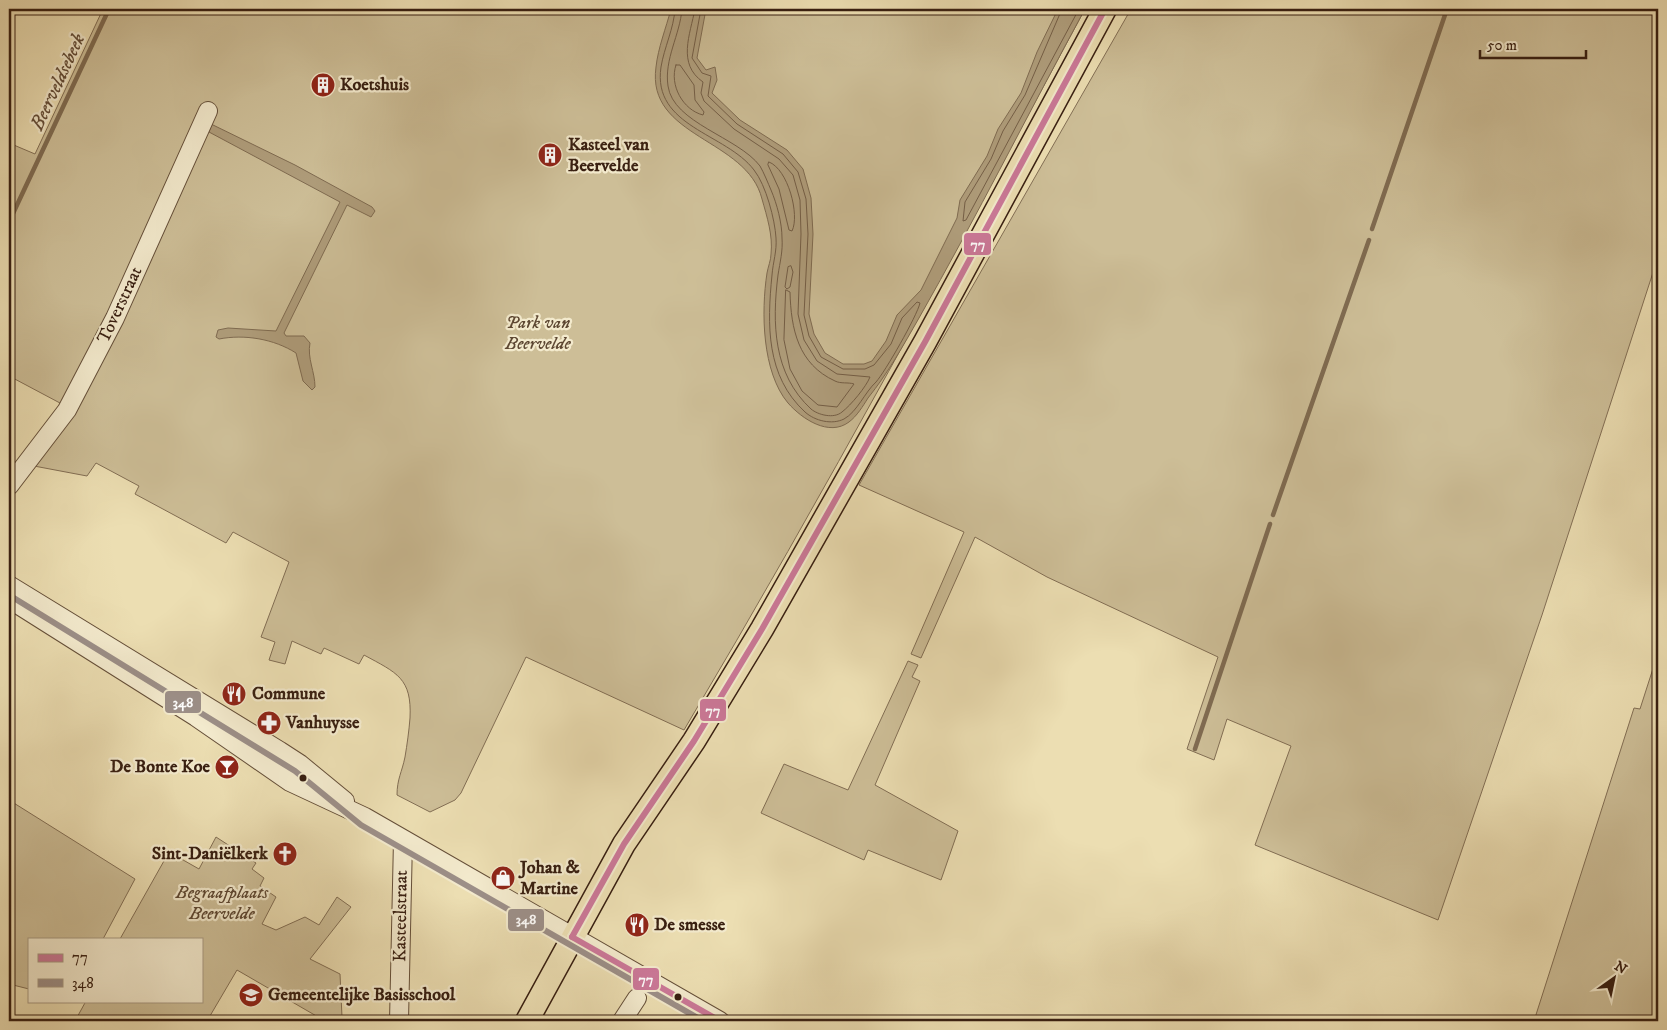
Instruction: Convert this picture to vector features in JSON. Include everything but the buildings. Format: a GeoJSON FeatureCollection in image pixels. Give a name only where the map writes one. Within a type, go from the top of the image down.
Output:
{"type":"FeatureCollection","features":[{"type":"Feature","properties":{"kind":"main road"},"geometry":{"type":"LineString","coordinates":[[527,1021],[624,844],[694,742],[762,629],[925,342],[1105,9]]}},
{"type":"Feature","properties":{"kind":"street","name":"Toverstraat"},"geometry":{"type":"LineString","coordinates":[[9,486],[67,410],[115,318],[208,111]]}},
{"type":"Feature","properties":{"kind":"street"},"geometry":{"type":"LineString","coordinates":[[9,585],[300,764],[365,817]]}},
{"type":"Feature","properties":{"kind":"street"},"geometry":{"type":"LineString","coordinates":[[9,599],[196,717],[290,782],[365,817],[720,1021]]}},
{"type":"Feature","properties":{"kind":"street","name":"Kasteelstraat"},"geometry":{"type":"LineString","coordinates":[[399,1021],[403,840]]}},
{"type":"Feature","properties":{"kind":"street"},"geometry":{"type":"LineString","coordinates":[[622,1021],[637,998]]}},
{"type":"Feature","properties":{"kind":"green space","name":"Park van Beervelde"},"geometry":{"type":"Polygon","coordinates":[[[103,9],[1085,9],[839,462],[684,730],[526,657],[461,793],[455,800],[430,812],[397,795],[408,738],[410,705],[405,685],[394,672],[364,655],[359,664],[324,648],[321,654],[292,641],[285,664],[269,660],[275,642],[261,637],[289,562],[233,532],[226,543],[135,494],[139,486],[96,463],[87,476],[34,466],[75,411],[11,377],[9,381],[9,143],[35,154],[103,9]]]}},
{"type":"Feature","properties":{"kind":"green space"},"geometry":{"type":"Polygon","coordinates":[[[1131,9],[1658,9],[1658,257],[1542,615],[1438,920],[1255,845],[1291,746],[1227,719],[1214,760],[1187,749],[1218,657],[1047,577],[975,537],[921,658],[911,654],[964,532],[859,485],[1131,9]]]}},
{"type":"Feature","properties":{"kind":"green space"},"geometry":{"type":"Polygon","coordinates":[[[1658,653],[1658,1011],[1655,1021],[1534,1021],[1634,708],[1640,709],[1658,653]]]}},
{"type":"Feature","properties":{"kind":"green space"},"geometry":{"type":"Polygon","coordinates":[[[908,661],[918,665],[912,677],[920,681],[875,785],[958,831],[941,880],[868,850],[864,860],[761,813],[784,764],[848,790],[908,661]]]}},
{"type":"Feature","properties":{"kind":"green space"},"geometry":{"type":"Polygon","coordinates":[[[9,800],[135,879],[104,938],[28,938],[28,989],[9,984],[9,800]]]}},
{"type":"Feature","properties":{"kind":"green space","name":"Begraafplaats Beervelde"},"geometry":{"type":"Polygon","coordinates":[[[216,837],[256,863],[252,869],[264,878],[260,886],[276,897],[262,924],[276,930],[305,917],[319,925],[337,897],[351,907],[310,959],[340,974],[342,1017],[339,1021],[325,1021],[237,970],[207,1021],[75,1021],[85,1002],[202,1002],[202,938],[121,938],[169,852],[199,869],[216,837]]]}},
{"type":"Feature","properties":{"kind":"water"},"geometry":{"type":"Polygon","coordinates":[[[671,9],[706,9],[697,58],[706,70],[715,67],[717,80],[712,93],[740,120],[787,150],[803,169],[811,198],[813,234],[809,314],[814,334],[825,353],[843,364],[864,364],[872,361],[886,341],[897,315],[921,290],[957,218],[960,200],[987,156],[998,129],[1021,93],[1037,52],[1058,9],[1085,9],[962,241],[907,339],[860,411],[852,420],[841,426],[825,427],[801,415],[788,403],[779,390],[773,375],[768,359],[764,323],[765,289],[771,259],[770,233],[762,199],[753,179],[738,163],[681,124],[666,109],[657,91],[657,60],[671,9]]]}},
{"type":"Feature","properties":{"kind":"water"},"geometry":{"type":"Polygon","coordinates":[[[211,124],[295,165],[372,207],[375,211],[371,217],[347,205],[284,333],[286,336],[304,336],[310,343],[309,349],[315,387],[312,390],[303,381],[296,353],[287,348],[259,339],[239,337],[219,339],[216,337],[218,330],[228,328],[276,331],[340,202],[209,132],[211,124]]]}},
{"type":"Feature","properties":{"kind":"waterway","name":"Beerveldsebeek"},"geometry":{"type":"LineString","coordinates":[[9,222],[109,9]]}},
{"type":"Feature","properties":{"kind":"waterway"},"geometry":{"type":"LineString","coordinates":[[1372,229],[1447,9]]}},
{"type":"Feature","properties":{"kind":"waterway"},"geometry":{"type":"LineString","coordinates":[[1273,515],[1369,240]]}},
{"type":"Feature","properties":{"kind":"waterway"},"geometry":{"type":"LineString","coordinates":[[1195,749],[1270,524]]}},
{"type":"Feature","properties":{"kind":"transit line","name":"77"},"geometry":{"type":"LineString","coordinates":[[572,937],[624,844],[694,741],[762,629],[925,342],[1105,9]]}},
{"type":"Feature","properties":{"kind":"transit line","name":"348"},"geometry":{"type":"LineString","coordinates":[[9,595],[295,771],[361,825],[703,1021]]}},
{"type":"Feature","properties":{"kind":"transit line","name":"77"},"geometry":{"type":"LineString","coordinates":[[572,937],[720,1021]]}},
{"type":"Feature","properties":{"kind":"place","name":"Koetshuis"},"geometry":{"type":"Point","coordinates":[323,85]}},
{"type":"Feature","properties":{"kind":"place","name":"Kasteel van Beervelde"},"geometry":{"type":"Point","coordinates":[550,155]}},
{"type":"Feature","properties":{"kind":"place","name":"Commune"},"geometry":{"type":"Point","coordinates":[234,694]}},
{"type":"Feature","properties":{"kind":"place","name":"Vanhuysse"},"geometry":{"type":"Point","coordinates":[269,723]}},
{"type":"Feature","properties":{"kind":"place","name":"De Bonte Koe"},"geometry":{"type":"Point","coordinates":[227,767]}},
{"type":"Feature","properties":{"kind":"place","name":"Sint-Daniëlkerk"},"geometry":{"type":"Point","coordinates":[285,854]}},
{"type":"Feature","properties":{"kind":"place","name":"Johan & Martine"},"geometry":{"type":"Point","coordinates":[503,878]}},
{"type":"Feature","properties":{"kind":"place","name":"De smesse"},"geometry":{"type":"Point","coordinates":[637,925]}},
{"type":"Feature","properties":{"kind":"place","name":"Gemeentelijke Basisschool"},"geometry":{"type":"Point","coordinates":[251,995]}}]}
